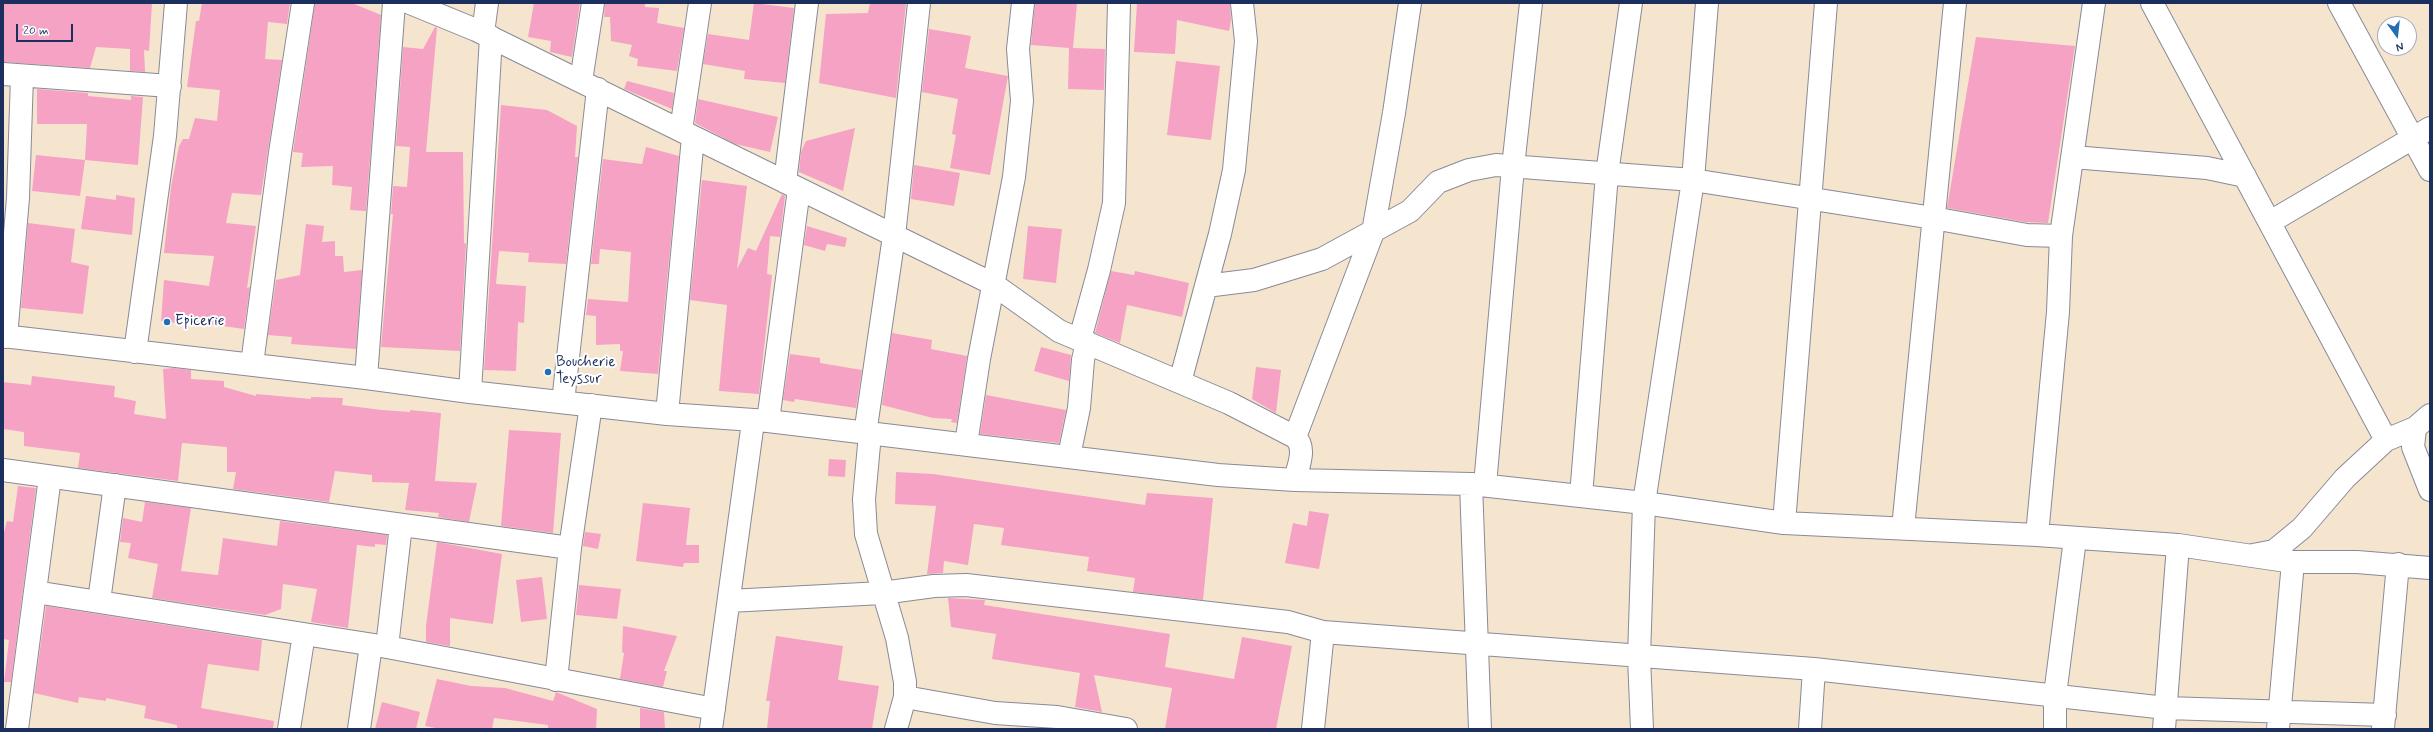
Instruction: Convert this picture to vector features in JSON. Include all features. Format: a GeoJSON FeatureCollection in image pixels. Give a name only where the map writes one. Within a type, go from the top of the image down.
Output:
{"type":"FeatureCollection","features":[{"type":"Feature","properties":{"kind":"street"},"geometry":{"type":"LineString","coordinates":[[135,352],[170,86],[176,3]]}},
{"type":"Feature","properties":{"kind":"street"},"geometry":{"type":"LineString","coordinates":[[252,364],[280,153],[303,3]]}},
{"type":"Feature","properties":{"kind":"street"},"geometry":{"type":"LineString","coordinates":[[366,378],[394,3]]}},
{"type":"Feature","properties":{"kind":"street"},"geometry":{"type":"LineString","coordinates":[[410,3],[487,35],[993,284],[1059,331],[1180,382],[1295,437],[1301,442],[1302,449],[1295,480]]}},
{"type":"Feature","properties":{"kind":"street"},"geometry":{"type":"LineString","coordinates":[[470,392],[487,35],[487,3]]}},
{"type":"Feature","properties":{"kind":"street"},"geometry":{"type":"LineString","coordinates":[[563,402],[589,85],[593,3]]}},
{"type":"Feature","properties":{"kind":"street"},"geometry":{"type":"LineString","coordinates":[[668,414],[687,133],[700,3]]}},
{"type":"Feature","properties":{"kind":"street"},"geometry":{"type":"LineString","coordinates":[[35,592],[379,646],[556,680],[712,724],[729,601],[760,421],[792,185],[807,3]]}},
{"type":"Feature","properties":{"kind":"street"},"geometry":{"type":"LineString","coordinates":[[896,729],[905,696],[905,682],[897,638],[882,593],[866,534],[864,499],[868,434],[894,236],[919,3]]}},
{"type":"Feature","properties":{"kind":"street"},"geometry":{"type":"LineString","coordinates":[[966,444],[993,284],[1014,176],[1021,109],[1018,49],[1023,3]]}},
{"type":"Feature","properties":{"kind":"street"},"geometry":{"type":"LineString","coordinates":[[1069,456],[1079,408],[1084,341],[1114,203],[1119,3]]}},
{"type":"Feature","properties":{"kind":"street"},"geometry":{"type":"LineString","coordinates":[[1180,382],[1206,286],[1234,170],[1246,41],[1242,3]]}},
{"type":"Feature","properties":{"kind":"street"},"geometry":{"type":"LineString","coordinates":[[1295,437],[1372,232],[1410,3]]}},
{"type":"Feature","properties":{"kind":"street"},"geometry":{"type":"LineString","coordinates":[[1480,729],[1476,644],[1478,484],[1531,3]]}},
{"type":"Feature","properties":{"kind":"street"},"geometry":{"type":"LineString","coordinates":[[1581,496],[1607,174],[1631,3]]}},
{"type":"Feature","properties":{"kind":"street"},"geometry":{"type":"LineString","coordinates":[[1642,729],[1639,657],[1644,503],[1693,180],[1707,3]]}},
{"type":"Feature","properties":{"kind":"street"},"geometry":{"type":"LineString","coordinates":[[1784,523],[1826,3]]}},
{"type":"Feature","properties":{"kind":"street"},"geometry":{"type":"LineString","coordinates":[[1903,528],[1955,3]]}},
{"type":"Feature","properties":{"kind":"street"},"geometry":{"type":"LineString","coordinates":[[2037,535],[2058,312],[2061,236],[2094,3]]}},
{"type":"Feature","properties":{"kind":"street"},"geometry":{"type":"LineString","coordinates":[[2152,3],[2386,440]]}},
{"type":"Feature","properties":{"kind":"street"},"geometry":{"type":"LineString","coordinates":[[2339,3],[2421,133],[2430,170]]}},
{"type":"Feature","properties":{"kind":"street"},"geometry":{"type":"LineString","coordinates":[[170,86],[13,75],[11,197],[5,337],[252,364],[470,392],[668,414],[760,421],[966,444],[1218,475],[1295,480],[1478,484],[1644,503],[1784,523],[2037,535],[2075,539],[2178,545],[2243,556],[2293,562],[2398,564],[2430,568]]}},
{"type":"Feature","properties":{"kind":"street"},"geometry":{"type":"LineString","coordinates":[[2270,222],[2421,133]]}},
{"type":"Feature","properties":{"kind":"street"},"geometry":{"type":"LineString","coordinates":[[2073,157],[2207,168],[2245,176]]}},
{"type":"Feature","properties":{"kind":"street"},"geometry":{"type":"LineString","coordinates":[[1206,286],[1254,280],[1322,259],[1410,211],[1438,182],[1469,170],[1496,166],[1513,166],[1693,180],[1933,218],[2027,236],[2061,236]]}},
{"type":"Feature","properties":{"kind":"street"},"geometry":{"type":"LineString","coordinates":[[556,680],[570,548],[591,405]]}},
{"type":"Feature","properties":{"kind":"street"},"geometry":{"type":"LineString","coordinates":[[2243,556],[2274,551],[2302,528],[2345,478],[2386,440],[2423,422]]}},
{"type":"Feature","properties":{"kind":"street"},"geometry":{"type":"LineString","coordinates":[[2423,422],[2413,447],[2430,490]]}},
{"type":"Feature","properties":{"kind":"street"},"geometry":{"type":"LineString","coordinates":[[3,470],[570,548]]}},
{"type":"Feature","properties":{"kind":"street"},"geometry":{"type":"LineString","coordinates":[[17,729],[50,477]]}},
{"type":"Feature","properties":{"kind":"street"},"geometry":{"type":"LineString","coordinates":[[99,601],[115,486]]}},
{"type":"Feature","properties":{"kind":"street"},"geometry":{"type":"LineString","coordinates":[[359,729],[379,646],[401,525]]}},
{"type":"Feature","properties":{"kind":"street"},"geometry":{"type":"LineString","coordinates":[[2055,729],[2055,695],[2075,539]]}},
{"type":"Feature","properties":{"kind":"street"},"geometry":{"type":"LineString","coordinates":[[2165,718],[2178,545]]}},
{"type":"Feature","properties":{"kind":"street"},"geometry":{"type":"LineString","coordinates":[[2278,720],[2293,562]]}},
{"type":"Feature","properties":{"kind":"street"},"geometry":{"type":"LineString","coordinates":[[729,601],[882,593],[934,586],[966,585],[1288,622],[1323,632],[1814,669],[2055,695],[2165,718],[2384,722],[2398,564]]}},
{"type":"Feature","properties":{"kind":"street"},"geometry":{"type":"LineString","coordinates":[[1313,729],[1323,632]]}},
{"type":"Feature","properties":{"kind":"street"},"geometry":{"type":"LineString","coordinates":[[289,729],[304,634]]}},
{"type":"Feature","properties":{"kind":"street"},"geometry":{"type":"LineString","coordinates":[[1810,729],[1814,669]]}},
{"type":"Feature","properties":{"kind":"street"},"geometry":{"type":"LineString","coordinates":[[905,696],[995,712],[1056,717],[1126,729]]}},
{"type":"Feature","properties":{"kind":"building"},"geometry":{"type":"Polygon","coordinates":[[[3,3],[152,3],[149,51],[144,50],[145,72],[130,71],[130,49],[96,47],[90,68],[3,62],[3,3]]]}},
{"type":"Feature","properties":{"kind":"building"},"geometry":{"type":"Polygon","coordinates":[[[202,3],[290,3],[287,24],[268,22],[265,59],[282,60],[261,195],[232,193],[226,223],[256,226],[247,288],[250,287],[244,329],[202,323],[201,326],[161,321],[164,280],[209,286],[214,256],[164,253],[171,187],[179,146],[183,139],[189,139],[195,118],[217,121],[220,90],[187,87],[196,21],[199,21],[202,3]]]}},
{"type":"Feature","properties":{"kind":"building"},"geometry":{"type":"Polygon","coordinates":[[[315,3],[352,3],[381,15],[366,211],[350,210],[352,187],[332,185],[333,166],[301,167],[303,153],[293,152],[315,3]]]}},
{"type":"Feature","properties":{"kind":"building"},"geometry":{"type":"Polygon","coordinates":[[[534,3],[580,3],[572,57],[550,52],[551,41],[528,37],[534,3]]]}},
{"type":"Feature","properties":{"kind":"building"},"geometry":{"type":"Polygon","coordinates":[[[605,3],[645,3],[645,7],[659,8],[657,23],[684,28],[677,71],[637,66],[638,59],[629,56],[632,45],[611,41],[610,17],[604,17],[605,3]]]}},
{"type":"Feature","properties":{"kind":"building"},"geometry":{"type":"Polygon","coordinates":[[[754,3],[794,8],[785,83],[744,79],[745,71],[703,64],[708,34],[749,40],[754,3]]]}},
{"type":"Feature","properties":{"kind":"building"},"geometry":{"type":"Polygon","coordinates":[[[870,3],[906,3],[896,98],[819,83],[826,14],[868,13],[870,3]]]}},
{"type":"Feature","properties":{"kind":"building"},"geometry":{"type":"Polygon","coordinates":[[[1035,3],[1077,3],[1073,48],[1105,49],[1104,90],[1068,89],[1069,48],[1031,45],[1035,3]]]}},
{"type":"Feature","properties":{"kind":"building"},"geometry":{"type":"Polygon","coordinates":[[[1137,3],[1230,3],[1231,20],[1229,31],[1177,20],[1175,54],[1134,52],[1137,3]]]}},
{"type":"Feature","properties":{"kind":"building"},"geometry":{"type":"Polygon","coordinates":[[[435,27],[437,28],[426,152],[463,152],[464,243],[466,244],[460,351],[381,347],[393,214],[391,214],[393,186],[407,187],[410,147],[396,146],[403,47],[423,49],[435,27]]]}},
{"type":"Feature","properties":{"kind":"building"},"geometry":{"type":"Polygon","coordinates":[[[929,29],[971,36],[965,68],[1008,76],[990,175],[950,168],[956,135],[952,134],[958,99],[922,92],[929,29]]]}},
{"type":"Feature","properties":{"kind":"building"},"geometry":{"type":"Polygon","coordinates":[[[1976,37],[2075,46],[2048,223],[2025,222],[1947,208],[1976,37]]]}},
{"type":"Feature","properties":{"kind":"building"},"geometry":{"type":"Polygon","coordinates":[[[1176,61],[1220,66],[1211,140],[1167,135],[1176,61]]]}},
{"type":"Feature","properties":{"kind":"building"},"geometry":{"type":"Polygon","coordinates":[[[627,81],[674,93],[672,109],[624,89],[627,81]]]}},
{"type":"Feature","properties":{"kind":"building"},"geometry":{"type":"Polygon","coordinates":[[[37,89],[88,93],[88,96],[131,100],[131,96],[143,97],[138,165],[85,160],[87,124],[37,124],[37,89]]]}},
{"type":"Feature","properties":{"kind":"building"},"geometry":{"type":"Polygon","coordinates":[[[698,99],[778,117],[770,152],[735,144],[695,123],[698,99]]]}},
{"type":"Feature","properties":{"kind":"building"},"geometry":{"type":"Polygon","coordinates":[[[501,105],[547,110],[577,126],[575,157],[578,157],[566,264],[528,262],[529,253],[499,251],[496,284],[526,286],[524,323],[518,322],[516,371],[484,370],[501,105]]]}},
{"type":"Feature","properties":{"kind":"building"},"geometry":{"type":"Polygon","coordinates":[[[855,128],[843,191],[799,172],[801,152],[806,141],[855,128]]]}},
{"type":"Feature","properties":{"kind":"building"},"geometry":{"type":"Polygon","coordinates":[[[646,147],[679,156],[658,374],[620,371],[623,351],[620,351],[620,344],[596,345],[596,316],[586,315],[588,299],[628,302],[631,252],[600,249],[599,264],[591,264],[603,159],[642,164],[646,147]]]}},
{"type":"Feature","properties":{"kind":"building"},"geometry":{"type":"Polygon","coordinates":[[[36,155],[85,160],[80,196],[32,191],[36,155]]]}},
{"type":"Feature","properties":{"kind":"building"},"geometry":{"type":"Polygon","coordinates":[[[914,165],[960,173],[954,206],[911,199],[914,165]]]}},
{"type":"Feature","properties":{"kind":"building"},"geometry":{"type":"Polygon","coordinates":[[[702,180],[747,186],[737,269],[748,248],[756,251],[782,194],[785,196],[780,237],[770,236],[767,274],[772,275],[759,394],[719,391],[727,305],[690,300],[702,180]]]}},
{"type":"Feature","properties":{"kind":"building"},"geometry":{"type":"Polygon","coordinates":[[[116,195],[135,198],[132,235],[81,229],[86,196],[116,200],[116,195]]]}},
{"type":"Feature","properties":{"kind":"building"},"geometry":{"type":"Polygon","coordinates":[[[28,223],[75,229],[71,262],[89,266],[83,314],[21,308],[28,223]]]}},
{"type":"Feature","properties":{"kind":"building"},"geometry":{"type":"Polygon","coordinates":[[[306,224],[324,226],[322,242],[335,241],[335,256],[343,256],[344,272],[362,270],[356,349],[291,344],[292,337],[268,335],[276,280],[300,275],[306,224]]]}},
{"type":"Feature","properties":{"kind":"building"},"geometry":{"type":"Polygon","coordinates":[[[807,226],[847,238],[845,247],[827,244],[825,251],[804,245],[807,226]]]}},
{"type":"Feature","properties":{"kind":"building"},"geometry":{"type":"Polygon","coordinates":[[[1028,226],[1062,229],[1056,283],[1023,279],[1028,226]]]}},
{"type":"Feature","properties":{"kind":"building"},"geometry":{"type":"Polygon","coordinates":[[[1111,271],[1134,275],[1135,271],[1189,283],[1182,317],[1127,305],[1120,343],[1095,333],[1111,271]]]}},
{"type":"Feature","properties":{"kind":"building"},"geometry":{"type":"Polygon","coordinates":[[[892,333],[932,340],[931,349],[967,356],[957,423],[951,422],[952,419],[933,418],[882,405],[892,333]]]}},
{"type":"Feature","properties":{"kind":"building"},"geometry":{"type":"Polygon","coordinates":[[[1041,347],[1071,355],[1069,381],[1034,371],[1041,347]]]}},
{"type":"Feature","properties":{"kind":"building"},"geometry":{"type":"Polygon","coordinates":[[[790,354],[820,358],[820,363],[862,370],[856,408],[795,399],[794,402],[783,400],[790,354]]]}},
{"type":"Feature","properties":{"kind":"building"},"geometry":{"type":"Polygon","coordinates":[[[1256,367],[1281,370],[1276,413],[1252,399],[1256,367]]]}},
{"type":"Feature","properties":{"kind":"building"},"geometry":{"type":"Polygon","coordinates":[[[173,368],[191,370],[191,379],[224,381],[224,387],[256,396],[256,394],[311,399],[311,397],[343,398],[342,405],[382,410],[410,412],[410,410],[441,413],[435,481],[477,483],[469,522],[438,517],[439,513],[405,510],[409,483],[372,482],[372,475],[335,471],[329,502],[233,489],[236,472],[227,472],[227,447],[182,443],[178,481],[78,468],[80,453],[24,446],[24,432],[3,429],[3,382],[31,385],[32,376],[115,386],[114,397],[136,401],[134,414],[166,419],[163,369],[173,368]]]}},
{"type":"Feature","properties":{"kind":"building"},"geometry":{"type":"Polygon","coordinates":[[[986,395],[1066,410],[1059,443],[980,434],[986,395]]]}},
{"type":"Feature","properties":{"kind":"building"},"geometry":{"type":"Polygon","coordinates":[[[509,430],[561,433],[553,533],[501,526],[509,430]]]}},
{"type":"Feature","properties":{"kind":"building"},"geometry":{"type":"Polygon","coordinates":[[[829,459],[846,460],[845,477],[828,476],[829,459]]]}},
{"type":"Feature","properties":{"kind":"building"},"geometry":{"type":"Polygon","coordinates":[[[896,472],[933,474],[1145,505],[1147,493],[1213,498],[1203,600],[1133,592],[1135,578],[1087,571],[1089,557],[1001,545],[1004,528],[974,524],[968,565],[944,561],[943,573],[927,574],[936,506],[895,504],[896,472]]]}},
{"type":"Feature","properties":{"kind":"building"},"geometry":{"type":"Polygon","coordinates":[[[18,486],[36,488],[11,682],[4,682],[9,640],[3,639],[3,536],[7,521],[13,522],[18,486]]]}},
{"type":"Feature","properties":{"kind":"building"},"geometry":{"type":"Polygon","coordinates":[[[145,502],[191,508],[181,571],[218,575],[223,538],[277,546],[280,521],[387,535],[386,545],[375,544],[375,547],[357,545],[348,628],[311,622],[317,589],[283,584],[281,609],[265,615],[152,598],[158,564],[128,558],[131,543],[120,542],[123,518],[142,522],[145,502]]]}},
{"type":"Feature","properties":{"kind":"building"},"geometry":{"type":"Polygon","coordinates":[[[643,503],[690,508],[686,545],[699,545],[699,563],[684,563],[683,567],[636,561],[643,503]]]}},
{"type":"Feature","properties":{"kind":"building"},"geometry":{"type":"Polygon","coordinates":[[[1309,511],[1329,514],[1319,569],[1285,563],[1293,523],[1307,526],[1309,511]]]}},
{"type":"Feature","properties":{"kind":"building"},"geometry":{"type":"Polygon","coordinates":[[[585,532],[601,534],[598,549],[583,546],[585,532]]]}},
{"type":"Feature","properties":{"kind":"building"},"geometry":{"type":"Polygon","coordinates":[[[437,542],[502,554],[493,624],[450,618],[450,646],[426,642],[426,626],[437,542]]]}},
{"type":"Feature","properties":{"kind":"building"},"geometry":{"type":"Polygon","coordinates":[[[542,577],[547,619],[521,622],[516,580],[542,577]]]}},
{"type":"Feature","properties":{"kind":"building"},"geometry":{"type":"Polygon","coordinates":[[[579,585],[621,589],[617,619],[576,615],[579,585]]]}},
{"type":"Feature","properties":{"kind":"building"},"geometry":{"type":"Polygon","coordinates":[[[948,598],[985,600],[984,605],[1170,634],[1165,667],[1234,679],[1242,637],[1292,646],[1276,729],[1165,729],[1172,688],[1094,675],[1102,712],[1075,707],[1080,673],[992,659],[996,634],[951,627],[948,598]]]}},
{"type":"Feature","properties":{"kind":"building"},"geometry":{"type":"Polygon","coordinates":[[[46,606],[262,640],[259,671],[208,664],[201,708],[274,721],[273,729],[177,728],[177,725],[144,718],[146,706],[106,698],[106,701],[79,697],[78,703],[34,693],[46,606]]]}},
{"type":"Feature","properties":{"kind":"building"},"geometry":{"type":"Polygon","coordinates":[[[623,626],[677,636],[664,671],[667,671],[663,687],[620,679],[624,653],[622,652],[623,626]]]}},
{"type":"Feature","properties":{"kind":"building"},"geometry":{"type":"Polygon","coordinates":[[[776,636],[843,646],[838,680],[879,686],[872,729],[767,729],[770,701],[766,701],[776,636]]]}},
{"type":"Feature","properties":{"kind":"building"},"geometry":{"type":"Polygon","coordinates":[[[437,679],[471,686],[505,688],[553,701],[556,692],[597,709],[596,729],[548,729],[548,725],[494,718],[492,729],[441,729],[425,726],[437,679]]]}},
{"type":"Feature","properties":{"kind":"building"},"geometry":{"type":"Polygon","coordinates":[[[382,702],[420,712],[416,729],[375,729],[382,702]]]}},
{"type":"Feature","properties":{"kind":"building"},"geometry":{"type":"Polygon","coordinates":[[[640,708],[664,712],[665,729],[640,729],[640,708]]]}},
{"type":"Feature","properties":{"kind":"place","name":"Epicerie"},"geometry":{"type":"Point","coordinates":[167,322]}},
{"type":"Feature","properties":{"kind":"place","name":"Boucherie Teyssur"},"geometry":{"type":"Point","coordinates":[548,372]}}]}
